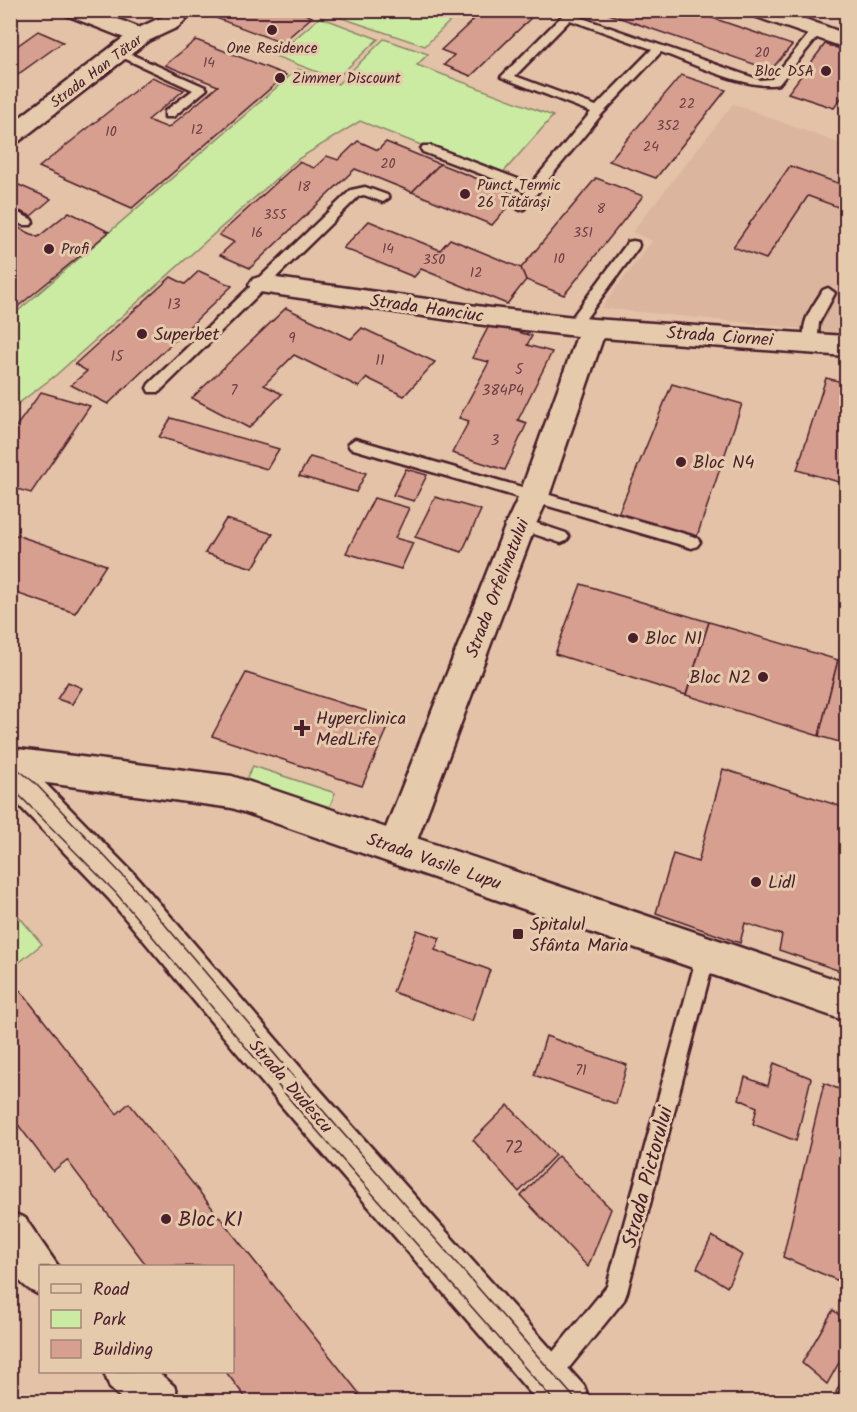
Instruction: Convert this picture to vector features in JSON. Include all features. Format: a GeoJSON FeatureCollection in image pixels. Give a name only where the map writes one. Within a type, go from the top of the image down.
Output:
{"type":"FeatureCollection","features":[{"type":"Feature","properties":{"kind":"street"},"geometry":{"type":"LineString","coordinates":[[74,10],[140,36]]}},
{"type":"Feature","properties":{"kind":"street","name":"Strada Han Tătar"},"geometry":{"type":"LineString","coordinates":[[10,137],[140,36],[170,22],[185,10]]}},
{"type":"Feature","properties":{"kind":"street"},"geometry":{"type":"LineString","coordinates":[[759,10],[846,41]]}},
{"type":"Feature","properties":{"kind":"street","name":"Strada Hanciuc"},"geometry":{"type":"LineString","coordinates":[[262,285],[491,317],[583,327]]}},
{"type":"Feature","properties":{"kind":"street","name":"Strada Ciornei"},"geometry":{"type":"LineString","coordinates":[[583,327],[846,346]]}},
{"type":"Feature","properties":{"kind":"street","name":"Strada Orfelinatului"},"geometry":{"type":"LineString","coordinates":[[396,848],[521,524],[534,496],[583,327]]}},
{"type":"Feature","properties":{"kind":"street","name":"Strada Vasile Lupu"},"geometry":{"type":"LineString","coordinates":[[10,763],[232,792],[846,1002]]}},
{"type":"Feature","properties":{"kind":"street","name":"Strada Dudescu"},"geometry":{"type":"LineString","coordinates":[[10,774],[29,790],[122,887],[299,1096],[557,1389]]}},
{"type":"Feature","properties":{"kind":"street"},"geometry":{"type":"LineString","coordinates":[[10,1233],[39,1273]]}},
{"type":"Feature","properties":{"kind":"street"},"geometry":{"type":"LineString","coordinates":[[128,1373],[158,1401]]}},
{"type":"Feature","properties":{"kind":"lane"},"geometry":{"type":"LineString","coordinates":[[10,13],[14,10]]}},
{"type":"Feature","properties":{"kind":"lane"},"geometry":{"type":"LineString","coordinates":[[598,111],[507,77],[568,16],[759,82],[775,82],[817,31]]}},
{"type":"Feature","properties":{"kind":"lane"},"geometry":{"type":"LineString","coordinates":[[519,206],[598,111],[658,48]]}},
{"type":"Feature","properties":{"kind":"lane"},"geometry":{"type":"LineString","coordinates":[[119,52],[201,89],[169,114]]}},
{"type":"Feature","properties":{"kind":"lane"},"geometry":{"type":"LineString","coordinates":[[427,149],[533,189]]}},
{"type":"Feature","properties":{"kind":"lane"},"geometry":{"type":"LineString","coordinates":[[154,388],[355,193],[366,191],[383,198]]}},
{"type":"Feature","properties":{"kind":"lane"},"geometry":{"type":"LineString","coordinates":[[10,213],[27,222]]}},
{"type":"Feature","properties":{"kind":"lane"},"geometry":{"type":"LineString","coordinates":[[583,327],[633,245]]}},
{"type":"Feature","properties":{"kind":"lane"},"geometry":{"type":"LineString","coordinates":[[812,342],[809,335],[811,323],[828,293]]}},
{"type":"Feature","properties":{"kind":"lane"},"geometry":{"type":"LineString","coordinates":[[356,444],[692,542]]}},
{"type":"Feature","properties":{"kind":"lane"},"geometry":{"type":"LineString","coordinates":[[521,524],[561,537]]}},
{"type":"Feature","properties":{"kind":"lane","name":"Strada Pictorului"},"geometry":{"type":"LineString","coordinates":[[557,1389],[616,1292],[706,955]]}},
{"type":"Feature","properties":{"kind":"shaded area"},"geometry":{"type":"Polygon","coordinates":[[[733,104],[846,146],[846,333],[601,308],[652,241],[632,232],[733,104]]]}},
{"type":"Feature","properties":{"kind":"green space"},"geometry":{"type":"Polygon","coordinates":[[[321,10],[460,11],[425,46],[321,10]]]}},
{"type":"Feature","properties":{"kind":"green space"},"geometry":{"type":"Polygon","coordinates":[[[320,17],[378,39],[336,79],[275,56],[320,17]]]}},
{"type":"Feature","properties":{"kind":"green space"},"geometry":{"type":"Polygon","coordinates":[[[384,39],[428,54],[417,65],[553,116],[500,176],[360,121],[298,159],[56,375],[11,409],[11,317],[298,69],[338,84],[384,39]]]}},
{"type":"Feature","properties":{"kind":"green space"},"geometry":{"type":"Polygon","coordinates":[[[253,766],[335,793],[328,811],[244,784],[253,766]]]}},
{"type":"Feature","properties":{"kind":"green space"},"geometry":{"type":"Polygon","coordinates":[[[11,907],[42,944],[10,969],[11,907]]]}},
{"type":"Feature","properties":{"kind":"building","name":"One Residence"},"geometry":{"type":"Polygon","coordinates":[[[202,10],[296,10],[312,17],[282,43],[200,12],[202,10]]]}},
{"type":"Feature","properties":{"kind":"building"},"geometry":{"type":"Polygon","coordinates":[[[484,10],[539,10],[471,76],[444,65],[454,55],[441,50],[484,10]]]}},
{"type":"Feature","properties":{"kind":"building"},"geometry":{"type":"Polygon","coordinates":[[[597,10],[689,10],[792,45],[771,70],[597,10]]]}},
{"type":"Feature","properties":{"kind":"building"},"geometry":{"type":"Polygon","coordinates":[[[38,31],[63,42],[10,80],[10,51],[38,31]]]}},
{"type":"Feature","properties":{"kind":"building"},"geometry":{"type":"Polygon","coordinates":[[[196,40],[286,75],[132,208],[39,167],[152,77],[184,90],[148,120],[168,128],[218,86],[165,65],[196,40]]]}},
{"type":"Feature","properties":{"kind":"building","name":"Bloc D5A"},"geometry":{"type":"Polygon","coordinates":[[[825,44],[846,51],[846,91],[834,108],[788,93],[825,44]]]}},
{"type":"Feature","properties":{"kind":"building"},"geometry":{"type":"Polygon","coordinates":[[[681,75],[726,90],[656,178],[609,161],[681,75]]]}},
{"type":"Feature","properties":{"kind":"building"},"geometry":{"type":"Polygon","coordinates":[[[358,141],[378,150],[386,142],[440,164],[412,192],[355,169],[250,268],[220,255],[234,242],[219,235],[299,162],[314,168],[327,156],[338,160],[358,141]]]}},
{"type":"Feature","properties":{"kind":"building","name":"Punct Termic 26 Tătărași"},"geometry":{"type":"Polygon","coordinates":[[[440,164],[518,195],[492,225],[412,192],[440,164]]]}},
{"type":"Feature","properties":{"kind":"building"},"geometry":{"type":"Polygon","coordinates":[[[790,166],[846,186],[846,210],[808,196],[766,259],[733,247],[790,166]]]}},
{"type":"Feature","properties":{"kind":"building"},"geometry":{"type":"Polygon","coordinates":[[[596,178],[643,196],[564,295],[526,280],[521,268],[596,178]]]}},
{"type":"Feature","properties":{"kind":"building"},"geometry":{"type":"Polygon","coordinates":[[[12,182],[51,199],[31,216],[10,207],[12,182]]]}},
{"type":"Feature","properties":{"kind":"building"},"geometry":{"type":"Polygon","coordinates":[[[69,212],[109,232],[10,313],[10,224],[38,237],[69,212]]]}},
{"type":"Feature","properties":{"kind":"building"},"geometry":{"type":"Polygon","coordinates":[[[369,221],[440,250],[450,239],[521,268],[526,280],[507,304],[421,269],[414,277],[343,248],[369,221]]]}},
{"type":"Feature","properties":{"kind":"building"},"geometry":{"type":"Polygon","coordinates":[[[199,271],[232,286],[108,404],[71,385],[87,371],[75,364],[171,277],[185,284],[199,271]]]}},
{"type":"Feature","properties":{"kind":"building"},"geometry":{"type":"Polygon","coordinates":[[[286,308],[351,339],[362,328],[435,362],[404,396],[367,378],[359,387],[294,355],[264,385],[282,394],[249,428],[192,398],[286,308]]]}},
{"type":"Feature","properties":{"kind":"building"},"geometry":{"type":"Polygon","coordinates":[[[490,324],[532,336],[527,345],[552,352],[518,420],[527,423],[505,470],[452,453],[469,421],[459,418],[489,362],[472,358],[490,324]]]}},
{"type":"Feature","properties":{"kind":"building"},"geometry":{"type":"Polygon","coordinates":[[[826,378],[846,383],[846,484],[797,470],[826,378]]]}},
{"type":"Feature","properties":{"kind":"building","name":"Bloc N4"},"geometry":{"type":"Polygon","coordinates":[[[672,384],[742,404],[695,542],[616,519],[672,384]]]}},
{"type":"Feature","properties":{"kind":"building"},"geometry":{"type":"Polygon","coordinates":[[[41,392],[90,406],[31,493],[10,487],[10,435],[41,392]]]}},
{"type":"Feature","properties":{"kind":"building"},"geometry":{"type":"Polygon","coordinates":[[[171,418],[279,449],[267,469],[159,437],[171,418]]]}},
{"type":"Feature","properties":{"kind":"building"},"geometry":{"type":"Polygon","coordinates":[[[310,457],[366,473],[356,492],[299,476],[310,457]]]}},
{"type":"Feature","properties":{"kind":"building"},"geometry":{"type":"Polygon","coordinates":[[[406,469],[427,475],[414,501],[393,495],[406,469]]]}},
{"type":"Feature","properties":{"kind":"building"},"geometry":{"type":"Polygon","coordinates":[[[435,497],[481,510],[462,552],[415,537],[435,497]]]}},
{"type":"Feature","properties":{"kind":"building"},"geometry":{"type":"Polygon","coordinates":[[[374,498],[409,508],[395,538],[413,543],[401,569],[346,553],[374,498]]]}},
{"type":"Feature","properties":{"kind":"building"},"geometry":{"type":"Polygon","coordinates":[[[226,519],[273,534],[253,568],[205,553],[226,519]]]}},
{"type":"Feature","properties":{"kind":"building"},"geometry":{"type":"Polygon","coordinates":[[[10,533],[106,565],[75,613],[10,591],[10,533]]]}},
{"type":"Feature","properties":{"kind":"building","name":"Bloc N1"},"geometry":{"type":"Polygon","coordinates":[[[581,584],[709,622],[686,695],[555,654],[581,584]]]}},
{"type":"Feature","properties":{"kind":"building","name":"Bloc N2"},"geometry":{"type":"Polygon","coordinates":[[[709,622],[838,660],[819,736],[686,695],[709,622]]]}},
{"type":"Feature","properties":{"kind":"building"},"geometry":{"type":"Polygon","coordinates":[[[838,660],[846,662],[846,744],[819,736],[838,660]]]}},
{"type":"Feature","properties":{"kind":"building","name":"Hyperclinica MedLife"},"geometry":{"type":"Polygon","coordinates":[[[246,673],[392,719],[362,786],[212,736],[246,673]]]}},
{"type":"Feature","properties":{"kind":"building"},"geometry":{"type":"Polygon","coordinates":[[[68,682],[82,688],[72,704],[57,699],[68,682]]]}},
{"type":"Feature","properties":{"kind":"building","name":"Lidl"},"geometry":{"type":"Polygon","coordinates":[[[723,769],[846,808],[846,973],[779,950],[782,935],[745,923],[740,943],[656,913],[673,854],[698,862],[723,769]]]}},
{"type":"Feature","properties":{"kind":"building"},"geometry":{"type":"Polygon","coordinates":[[[417,930],[440,938],[435,950],[490,970],[472,1021],[393,992],[417,930]]]}},
{"type":"Feature","properties":{"kind":"building","name":"Bloc K1"},"geometry":{"type":"Polygon","coordinates":[[[20,990],[117,1114],[129,1103],[359,1393],[352,1402],[249,1402],[227,1373],[234,1373],[234,1265],[146,1265],[67,1160],[53,1171],[10,1114],[10,998],[20,990]]]}},
{"type":"Feature","properties":{"kind":"building"},"geometry":{"type":"Polygon","coordinates":[[[546,1036],[627,1065],[616,1104],[534,1075],[546,1036]]]}},
{"type":"Feature","properties":{"kind":"building"},"geometry":{"type":"Polygon","coordinates":[[[774,1063],[811,1078],[796,1141],[753,1124],[757,1107],[739,1099],[745,1077],[768,1086],[774,1063]]]}},
{"type":"Feature","properties":{"kind":"building"},"geometry":{"type":"Polygon","coordinates":[[[824,1083],[846,1092],[846,1284],[783,1257],[824,1083]]]}},
{"type":"Feature","properties":{"kind":"building"},"geometry":{"type":"Polygon","coordinates":[[[508,1105],[555,1155],[519,1192],[473,1140],[508,1105]]]}},
{"type":"Feature","properties":{"kind":"building"},"geometry":{"type":"Polygon","coordinates":[[[558,1156],[611,1209],[588,1267],[521,1196],[558,1156]]]}},
{"type":"Feature","properties":{"kind":"building"},"geometry":{"type":"Polygon","coordinates":[[[712,1236],[742,1255],[727,1287],[697,1268],[712,1236]]]}},
{"type":"Feature","properties":{"kind":"building"},"geometry":{"type":"Polygon","coordinates":[[[833,1310],[846,1321],[846,1350],[827,1384],[802,1363],[833,1310]]]}},
{"type":"Feature","properties":{"kind":"building"},"geometry":{"type":"Polygon","coordinates":[[[846,1373],[846,1401],[836,1392],[846,1373]]]}},
{"type":"Feature","properties":{"kind":"tram line"},"geometry":{"type":"LineString","coordinates":[[10,763],[35,783],[128,881],[305,1090],[578,1402]]}},
{"type":"Feature","properties":{"kind":"tram line"},"geometry":{"type":"LineString","coordinates":[[10,786],[115,892],[292,1102],[555,1402]]}},
{"type":"Feature","properties":{"kind":"place","name":"One Residence"},"geometry":{"type":"Point","coordinates":[272,30]}},
{"type":"Feature","properties":{"kind":"place","name":"Bloc D5A"},"geometry":{"type":"Point","coordinates":[826,71]}},
{"type":"Feature","properties":{"kind":"place","name":"Zimmer Discount"},"geometry":{"type":"Point","coordinates":[280,78]}},
{"type":"Feature","properties":{"kind":"place","name":"Punct Termic 26 Tătărași"},"geometry":{"type":"Point","coordinates":[465,194]}},
{"type":"Feature","properties":{"kind":"place","name":"Profi"},"geometry":{"type":"Point","coordinates":[49,249]}},
{"type":"Feature","properties":{"kind":"place","name":"Superbet"},"geometry":{"type":"Point","coordinates":[142,334]}},
{"type":"Feature","properties":{"kind":"place","name":"Bloc N4"},"geometry":{"type":"Point","coordinates":[681,462]}},
{"type":"Feature","properties":{"kind":"place","name":"Bloc N1"},"geometry":{"type":"Point","coordinates":[633,638]}},
{"type":"Feature","properties":{"kind":"place","name":"Bloc N2"},"geometry":{"type":"Point","coordinates":[763,677]}},
{"type":"Feature","properties":{"kind":"place","name":"Hyperclinica MedLife"},"geometry":{"type":"Point","coordinates":[302,728]}},
{"type":"Feature","properties":{"kind":"place","name":"Lidl"},"geometry":{"type":"Point","coordinates":[756,882]}},
{"type":"Feature","properties":{"kind":"place","name":"Spitalul Sfânta Maria"},"geometry":{"type":"Point","coordinates":[518,934]}},
{"type":"Feature","properties":{"kind":"place","name":"Bloc K1"},"geometry":{"type":"Point","coordinates":[166,1219]}}]}
